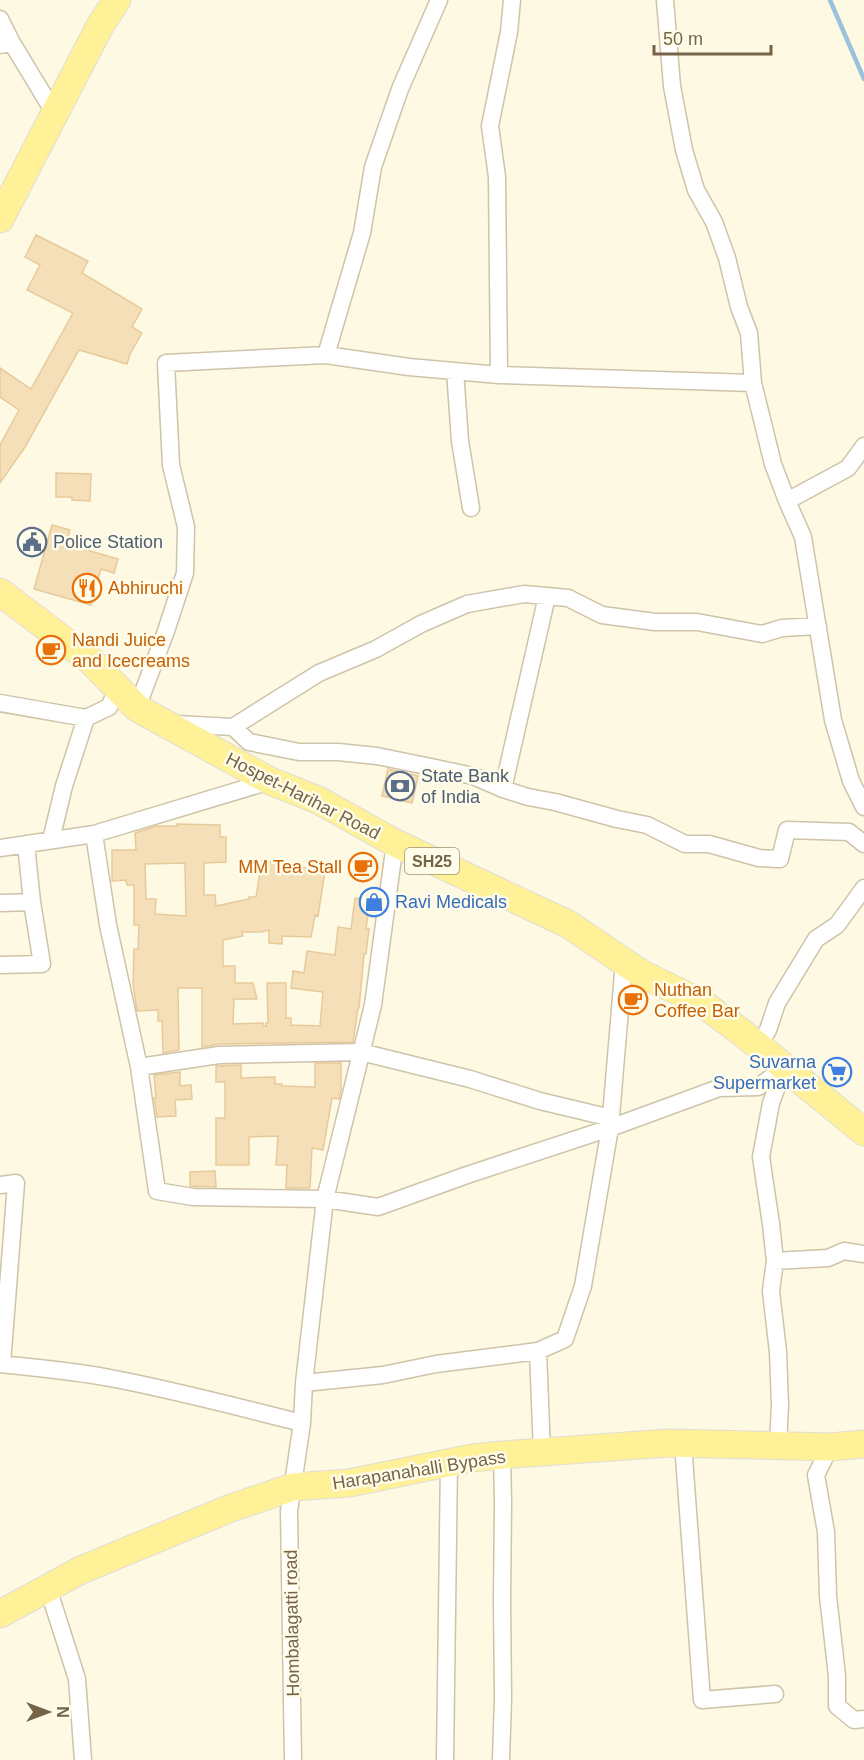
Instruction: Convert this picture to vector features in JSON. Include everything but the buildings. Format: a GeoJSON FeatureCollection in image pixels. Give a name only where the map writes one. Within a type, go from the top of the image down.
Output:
{"type":"FeatureCollection","features":[{"type":"Feature","properties":{"kind":"main road"},"geometry":{"type":"LineString","coordinates":[[0,219],[101,24],[117,0]]}},
{"type":"Feature","properties":{"kind":"main road","name":"Hospet-Harihar Road"},"geometry":{"type":"LineString","coordinates":[[0,592],[90,660],[136,708],[270,781],[318,800],[395,843],[567,924],[642,974],[702,1003],[864,1131]]}},
{"type":"Feature","properties":{"kind":"main road","name":"Harapanahalli Bypass"},"geometry":{"type":"LineString","coordinates":[[0,1614],[81,1570],[231,1508],[292,1487],[349,1483],[448,1462],[502,1455],[668,1443],[830,1447],[864,1444]]}},
{"type":"Feature","properties":{"kind":"street"},"geometry":{"type":"LineString","coordinates":[[326,355],[362,233],[373,167],[400,89],[439,0]]}},
{"type":"Feature","properties":{"kind":"street"},"geometry":{"type":"LineString","coordinates":[[499,375],[497,177],[490,126],[509,32],[512,0]]}},
{"type":"Feature","properties":{"kind":"street"},"geometry":{"type":"LineString","coordinates":[[665,0],[672,86],[684,150],[696,190],[714,222],[727,258],[748,333],[753,383],[773,464],[786,501],[803,537],[833,720],[851,781],[864,807]]}},
{"type":"Feature","properties":{"kind":"street"},"geometry":{"type":"LineString","coordinates":[[0,19],[6,44],[54,114]]}},
{"type":"Feature","properties":{"kind":"street"},"geometry":{"type":"LineString","coordinates":[[136,708],[186,573],[186,527],[171,465],[166,363],[326,355],[409,367],[499,375],[753,383]]}},
{"type":"Feature","properties":{"kind":"street"},"geometry":{"type":"LineString","coordinates":[[455,371],[460,441],[471,508]]}},
{"type":"Feature","properties":{"kind":"street"},"geometry":{"type":"LineString","coordinates":[[786,501],[849,468],[864,446]]}},
{"type":"Feature","properties":{"kind":"street"},"geometry":{"type":"LineString","coordinates":[[166,724],[233,728],[319,673],[376,649],[421,624],[467,604],[524,594],[568,598],[602,615],[655,621],[697,621],[762,634],[782,628],[818,626]]}},
{"type":"Feature","properties":{"kind":"street"},"geometry":{"type":"LineString","coordinates":[[503,789],[547,596]]}},
{"type":"Feature","properties":{"kind":"street"},"geometry":{"type":"LineString","coordinates":[[0,703],[86,718],[109,707],[118,688]]}},
{"type":"Feature","properties":{"kind":"street"},"geometry":{"type":"LineString","coordinates":[[51,840],[64,786],[86,718]]}},
{"type":"Feature","properties":{"kind":"street"},"geometry":{"type":"LineString","coordinates":[[233,728],[249,742],[299,752],[338,752],[377,756],[473,776],[528,797],[647,825],[685,844],[709,844],[759,858],[780,859],[787,830],[849,832],[864,844]]}},
{"type":"Feature","properties":{"kind":"street"},"geometry":{"type":"LineString","coordinates":[[0,848],[94,834],[270,781]]}},
{"type":"Feature","properties":{"kind":"street"},"geometry":{"type":"LineString","coordinates":[[94,834],[108,925],[139,1067],[157,1191],[193,1197],[325,1199],[378,1207],[611,1123],[719,1088],[758,1087],[784,1068]]}},
{"type":"Feature","properties":{"kind":"street","name":"Hombalagatti road"},"geometry":{"type":"LineString","coordinates":[[293,1760],[289,1511],[302,1423],[304,1383],[325,1199],[373,1005],[395,843]]}},
{"type":"Feature","properties":{"kind":"street"},"geometry":{"type":"LineString","coordinates":[[0,964],[42,964],[26,844]]}},
{"type":"Feature","properties":{"kind":"street"},"geometry":{"type":"LineString","coordinates":[[758,1047],[768,1030],[777,1003],[816,939],[837,925],[864,888]]}},
{"type":"Feature","properties":{"kind":"street"},"geometry":{"type":"LineString","coordinates":[[0,903],[32,902]]}},
{"type":"Feature","properties":{"kind":"street"},"geometry":{"type":"LineString","coordinates":[[304,1383],[383,1375],[436,1364],[538,1351],[565,1339],[583,1286],[611,1123],[624,962]]}},
{"type":"Feature","properties":{"kind":"street"},"geometry":{"type":"LineString","coordinates":[[139,1067],[219,1055],[361,1052],[470,1079],[611,1123]]}},
{"type":"Feature","properties":{"kind":"street"},"geometry":{"type":"LineString","coordinates":[[778,1446],[780,1405],[778,1352],[771,1291],[775,1260],[761,1157],[771,1103],[784,1068]]}},
{"type":"Feature","properties":{"kind":"street"},"geometry":{"type":"LineString","coordinates":[[0,1185],[16,1183],[1,1364],[112,1378],[302,1423]]}},
{"type":"Feature","properties":{"kind":"street"},"geometry":{"type":"LineString","coordinates":[[775,1260],[828,1258],[844,1251],[864,1254]]}},
{"type":"Feature","properties":{"kind":"street"},"geometry":{"type":"LineString","coordinates":[[538,1351],[542,1453]]}},
{"type":"Feature","properties":{"kind":"street"},"geometry":{"type":"LineString","coordinates":[[683,1444],[702,1700],[775,1694]]}},
{"type":"Feature","properties":{"kind":"street"},"geometry":{"type":"LineString","coordinates":[[830,1447],[816,1475],[826,1532],[828,1596],[837,1676],[837,1706],[854,1720],[864,1719]]}},
{"type":"Feature","properties":{"kind":"street"},"geometry":{"type":"LineString","coordinates":[[501,1760],[502,1455]]}},
{"type":"Feature","properties":{"kind":"street"},"geometry":{"type":"LineString","coordinates":[[445,1760],[448,1462]]}},
{"type":"Feature","properties":{"kind":"street"},"geometry":{"type":"LineString","coordinates":[[48,1588],[77,1679],[83,1760]]}},
{"type":"Feature","properties":{"kind":"waterway"},"geometry":{"type":"LineString","coordinates":[[830,0],[864,79]]}},
{"type":"Feature","properties":{"kind":"place","name":"Police Station"},"geometry":{"type":"Point","coordinates":[32,542]}},
{"type":"Feature","properties":{"kind":"place","name":"Abhiruchi"},"geometry":{"type":"Point","coordinates":[87,588]}},
{"type":"Feature","properties":{"kind":"place","name":"Nandi Juice and Icecreams"},"geometry":{"type":"Point","coordinates":[51,650]}},
{"type":"Feature","properties":{"kind":"place","name":"State Bank of India"},"geometry":{"type":"Point","coordinates":[400,786]}},
{"type":"Feature","properties":{"kind":"place","name":"MM Tea Stall"},"geometry":{"type":"Point","coordinates":[363,867]}},
{"type":"Feature","properties":{"kind":"place","name":"Ravi Medicals"},"geometry":{"type":"Point","coordinates":[374,902]}},
{"type":"Feature","properties":{"kind":"place","name":"Nuthan Coffee Bar"},"geometry":{"type":"Point","coordinates":[633,1000]}},
{"type":"Feature","properties":{"kind":"place","name":"Suvarna Supermarket"},"geometry":{"type":"Point","coordinates":[837,1072]}}]}
